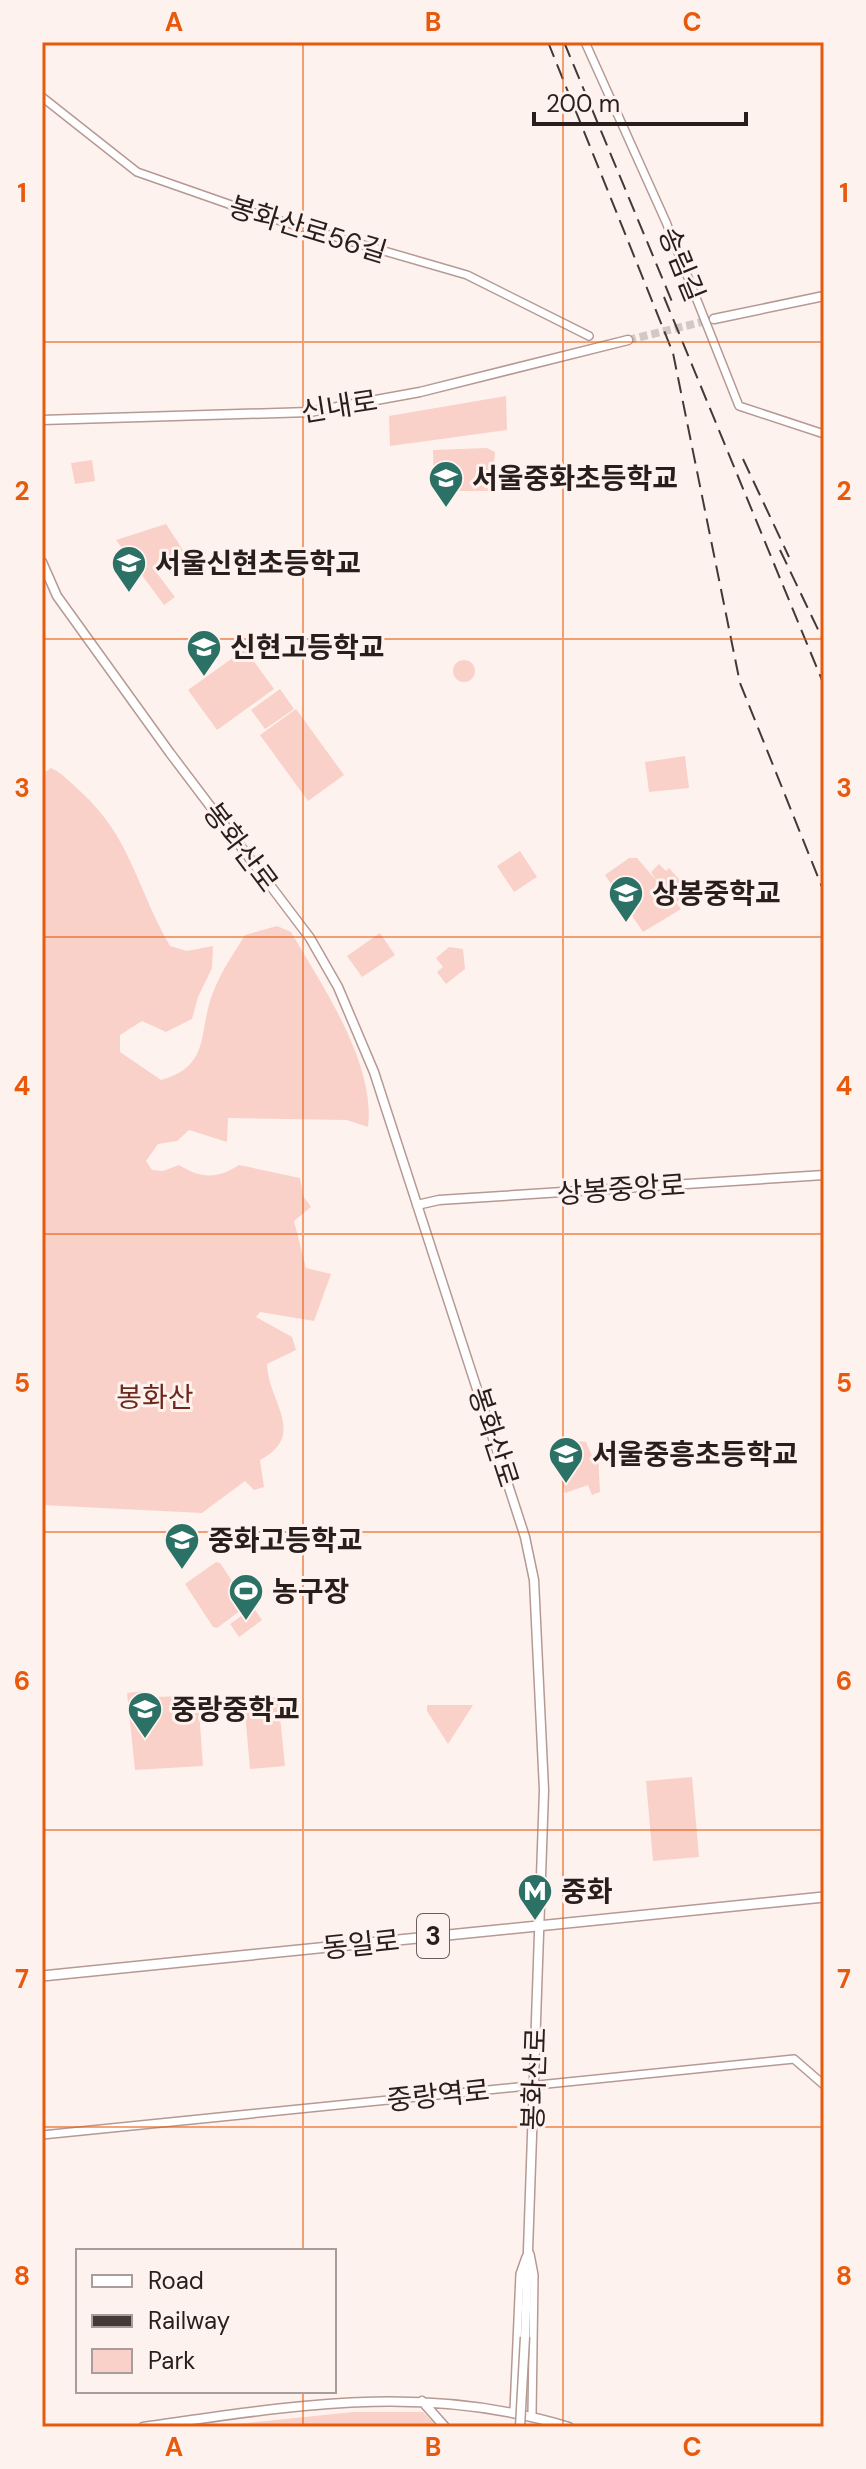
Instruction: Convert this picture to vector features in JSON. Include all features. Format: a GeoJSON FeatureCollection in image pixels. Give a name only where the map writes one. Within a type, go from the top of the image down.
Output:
{"type":"FeatureCollection","features":[{"type":"Feature","properties":{"kind":"main road"},"geometry":{"type":"LineString","coordinates":[[714,319],[824,296]]}},
{"type":"Feature","properties":{"kind":"main road","name":"신내로"},"geometry":{"type":"LineString","coordinates":[[42,420],[310,412],[420,392],[628,340]]}},
{"type":"Feature","properties":{"kind":"main road","name":"봉화산로"},"geometry":{"type":"LineString","coordinates":[[42,562],[57,596],[170,753],[310,938],[338,987],[374,1072],[519,1513],[533,1571],[544,1790],[520,2427]]}},
{"type":"Feature","properties":{"kind":"main road","name":"상봉중앙로"},"geometry":{"type":"LineString","coordinates":[[417,1205],[439,1200],[624,1191],[824,1175]]}},
{"type":"Feature","properties":{"kind":"main road","name":"동일로"},"geometry":{"type":"LineString","coordinates":[[42,1976],[824,1897]]}},
{"type":"Feature","properties":{"kind":"main road"},"geometry":{"type":"LineString","coordinates":[[143,2427],[356,2400],[422,2401],[514,2411],[569,2427]]}},
{"type":"Feature","properties":{"kind":"main road"},"geometry":{"type":"LineString","coordinates":[[422,2401],[445,2427]]}},
{"type":"Feature","properties":{"kind":"street","name":"송림길"},"geometry":{"type":"LineString","coordinates":[[585,42],[666,222],[739,406],[824,434]]}},
{"type":"Feature","properties":{"kind":"street","name":"봉화산로56길"},"geometry":{"type":"LineString","coordinates":[[42,97],[137,172],[260,215],[467,275],[589,336]]}},
{"type":"Feature","properties":{"kind":"street","name":"중랑역로"},"geometry":{"type":"LineString","coordinates":[[42,2135],[794,2059],[824,2085]]}},
{"type":"Feature","properties":{"kind":"street"},"geometry":{"type":"LineString","coordinates":[[514,2411],[520,2274],[529,2247]]}},
{"type":"Feature","properties":{"kind":"street"},"geometry":{"type":"LineString","coordinates":[[529,2247],[534,2275],[532,2416]]}},
{"type":"Feature","properties":{"kind":"green space"},"geometry":{"type":"Polygon","coordinates":[[[506,396],[507,430],[390,446],[389,416],[506,396]]]}},
{"type":"Feature","properties":{"kind":"green space"},"geometry":{"type":"Polygon","coordinates":[[[487,448],[495,452],[492,491],[434,491],[433,450],[487,448]]]}},
{"type":"Feature","properties":{"kind":"green space"},"geometry":{"type":"Polygon","coordinates":[[[92,460],[95,481],[75,484],[71,463],[92,460]]]}},
{"type":"Feature","properties":{"kind":"green space"},"geometry":{"type":"Polygon","coordinates":[[[166,524],[183,550],[156,572],[175,597],[164,605],[116,540],[166,524]]]}},
{"type":"Feature","properties":{"kind":"green space"},"geometry":{"type":"Polygon","coordinates":[[[245,649],[274,689],[217,730],[188,690],[245,649]]]}},
{"type":"Feature","properties":{"kind":"green space"},"geometry":{"type":"Polygon","coordinates":[[[464,660],[472,663],[475,671],[472,679],[464,682],[456,679],[453,671],[456,663],[464,660]]]}},
{"type":"Feature","properties":{"kind":"green space"},"geometry":{"type":"Polygon","coordinates":[[[280,689],[294,709],[265,729],[251,710],[280,689]]]}},
{"type":"Feature","properties":{"kind":"green space"},"geometry":{"type":"Polygon","coordinates":[[[296,709],[344,775],[308,801],[260,735],[296,709]]]}},
{"type":"Feature","properties":{"kind":"green space"},"geometry":{"type":"Polygon","coordinates":[[[685,756],[689,788],[649,792],[645,762],[685,756]]]}},
{"type":"Feature","properties":{"kind":"green space","name":"봉화산"},"geometry":{"type":"Polygon","coordinates":[[[51,768],[80,791],[111,827],[170,946],[187,951],[213,946],[212,968],[198,997],[192,1019],[166,1032],[142,1021],[120,1035],[120,1052],[161,1080],[189,1066],[201,1044],[214,990],[245,935],[277,926],[291,932],[317,976],[344,1026],[364,1077],[368,1127],[347,1120],[228,1118],[227,1142],[189,1130],[177,1141],[158,1144],[146,1161],[152,1170],[163,1171],[179,1165],[209,1176],[239,1165],[300,1178],[303,1196],[311,1207],[294,1221],[306,1268],[331,1274],[314,1321],[260,1312],[256,1317],[292,1337],[296,1350],[267,1364],[282,1416],[284,1428],[281,1439],[274,1450],[260,1460],[264,1487],[254,1490],[245,1481],[202,1513],[42,1505],[42,774],[51,768]]]}},
{"type":"Feature","properties":{"kind":"green space"},"geometry":{"type":"Polygon","coordinates":[[[520,851],[537,877],[514,892],[497,866],[520,851]]]}},
{"type":"Feature","properties":{"kind":"green space"},"geometry":{"type":"Polygon","coordinates":[[[629,858],[637,858],[656,880],[651,872],[659,864],[666,871],[669,868],[689,890],[677,902],[671,896],[681,909],[643,932],[605,875],[629,858]]]}},
{"type":"Feature","properties":{"kind":"green space"},"geometry":{"type":"Polygon","coordinates":[[[380,933],[395,955],[362,977],[347,956],[380,933]]]}},
{"type":"Feature","properties":{"kind":"green space"},"geometry":{"type":"Polygon","coordinates":[[[449,947],[463,949],[465,969],[446,984],[437,972],[443,967],[436,958],[449,947]]]}},
{"type":"Feature","properties":{"kind":"green space"},"geometry":{"type":"Polygon","coordinates":[[[566,1440],[586,1442],[592,1456],[598,1454],[600,1492],[592,1495],[588,1485],[565,1493],[551,1444],[566,1440]]]}},
{"type":"Feature","properties":{"kind":"green space"},"geometry":{"type":"Polygon","coordinates":[[[216,1562],[220,1563],[248,1605],[217,1628],[213,1627],[185,1584],[216,1562]]]}},
{"type":"Feature","properties":{"kind":"green space","name":"농구장"},"geometry":{"type":"Polygon","coordinates":[[[253,1607],[262,1620],[239,1637],[230,1624],[253,1607]]]}},
{"type":"Feature","properties":{"kind":"green space"},"geometry":{"type":"Polygon","coordinates":[[[145,1691],[146,1697],[198,1696],[203,1766],[135,1770],[127,1693],[145,1691]]]}},
{"type":"Feature","properties":{"kind":"green space"},"geometry":{"type":"Polygon","coordinates":[[[278,1697],[285,1766],[250,1769],[244,1701],[278,1697]]]}},
{"type":"Feature","properties":{"kind":"green space"},"geometry":{"type":"Polygon","coordinates":[[[427,1705],[473,1705],[448,1744],[427,1711],[427,1705]]]}},
{"type":"Feature","properties":{"kind":"green space"},"geometry":{"type":"Polygon","coordinates":[[[692,1777],[699,1857],[653,1861],[646,1781],[692,1777]]]}},
{"type":"Feature","properties":{"kind":"green space"},"geometry":{"type":"Polygon","coordinates":[[[353,2412],[423,2412],[438,2427],[209,2427],[353,2412]]]}},
{"type":"Feature","properties":{"kind":"tunnel"},"geometry":{"type":"LineString","coordinates":[[628,340],[710,320]]}},
{"type":"Feature","properties":{"kind":"railway"},"geometry":{"type":"LineString","coordinates":[[548,42],[673,353],[740,683],[824,892]]}},
{"type":"Feature","properties":{"kind":"railway"},"geometry":{"type":"LineString","coordinates":[[564,42],[673,304]]}},
{"type":"Feature","properties":{"kind":"railway"},"geometry":{"type":"LineString","coordinates":[[664,297],[824,685]]}},
{"type":"Feature","properties":{"kind":"railway"},"geometry":{"type":"LineString","coordinates":[[743,459],[789,557]]}},
{"type":"Feature","properties":{"kind":"railway"},"geometry":{"type":"LineString","coordinates":[[780,550],[824,642]]}},
{"type":"Feature","properties":{"kind":"place","name":"서울중화초등학교"},"geometry":{"type":"Point","coordinates":[446,509]}},
{"type":"Feature","properties":{"kind":"place","name":"서울신현초등학교"},"geometry":{"type":"Point","coordinates":[129,594]}},
{"type":"Feature","properties":{"kind":"place","name":"신현고등학교"},"geometry":{"type":"Point","coordinates":[204,678]}},
{"type":"Feature","properties":{"kind":"place","name":"상봉중학교"},"geometry":{"type":"Point","coordinates":[626,924]}},
{"type":"Feature","properties":{"kind":"place","name":"서울중흥초등학교"},"geometry":{"type":"Point","coordinates":[566,1485]}},
{"type":"Feature","properties":{"kind":"place","name":"중화고등학교"},"geometry":{"type":"Point","coordinates":[182,1571]}},
{"type":"Feature","properties":{"kind":"place","name":"농구장"},"geometry":{"type":"Point","coordinates":[246,1622]}},
{"type":"Feature","properties":{"kind":"place","name":"중랑중학교"},"geometry":{"type":"Point","coordinates":[145,1740]}},
{"type":"Feature","properties":{"kind":"place","name":"중화"},"geometry":{"type":"Point","coordinates":[535,1922]}}]}
